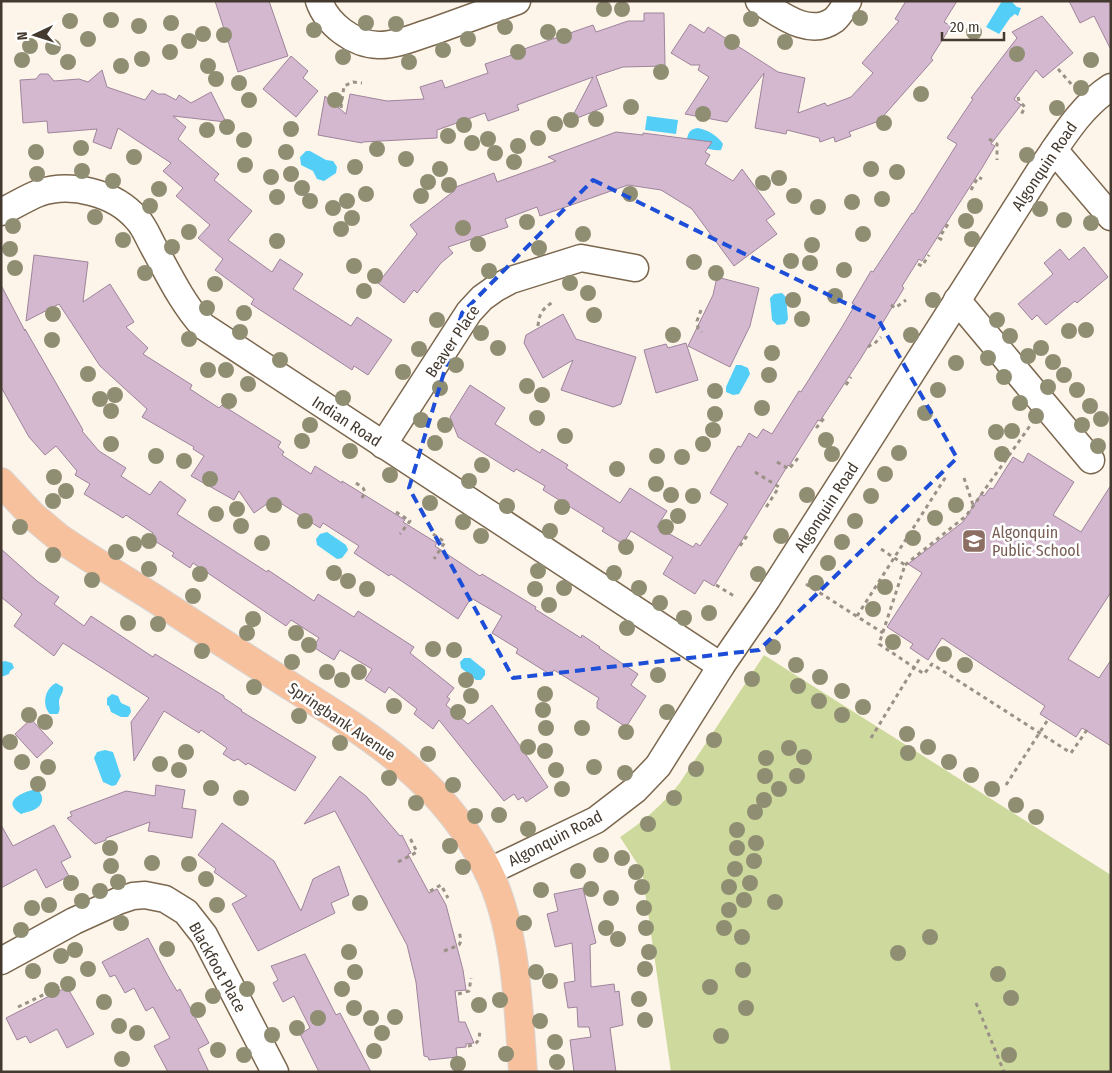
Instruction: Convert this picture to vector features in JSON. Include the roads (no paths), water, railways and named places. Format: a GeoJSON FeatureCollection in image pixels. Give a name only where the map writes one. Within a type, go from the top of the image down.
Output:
{"type":"FeatureCollection","features":[{"type":"Feature","properties":{"kind":"main road","name":"Springbank Avenue"},"geometry":{"type":"LineString","coordinates":[[1,482],[33,516],[68,544],[350,724],[384,748],[425,783],[445,804],[471,841],[488,872],[504,917],[511,949],[523,1072]]}},
{"type":"Feature","properties":{"kind":"street"},"geometry":{"type":"LineString","coordinates":[[319,1],[322,10],[338,28],[358,41],[378,45],[417,36],[518,1]]}},
{"type":"Feature","properties":{"kind":"street"},"geometry":{"type":"LineString","coordinates":[[759,1],[791,21],[805,26],[821,25],[833,20],[848,1]]}},
{"type":"Feature","properties":{"kind":"street","name":"Algonquin Road"},"geometry":{"type":"LineString","coordinates":[[488,872],[596,820],[635,790],[658,766],[1070,126],[1088,105],[1111,87]]}},
{"type":"Feature","properties":{"kind":"street"},"geometry":{"type":"LineString","coordinates":[[1054,150],[1111,216]]}},
{"type":"Feature","properties":{"kind":"street","name":"Indian Road"},"geometry":{"type":"LineString","coordinates":[[1,212],[34,195],[52,190],[87,191],[110,199],[138,219],[190,312],[204,326],[721,666]]}},
{"type":"Feature","properties":{"kind":"street","name":"Beaver Place"},"geometry":{"type":"LineString","coordinates":[[384,445],[469,312],[482,298],[496,288],[511,280],[581,258],[635,268]]}},
{"type":"Feature","properties":{"kind":"street"},"geometry":{"type":"LineString","coordinates":[[957,300],[1091,460]]}},
{"type":"Feature","properties":{"kind":"street","name":"Blackfoot Place"},"geometry":{"type":"LineString","coordinates":[[1,961],[74,921],[118,901],[133,896],[145,895],[164,899],[186,912],[204,935],[275,1072]]}},
{"type":"Feature","properties":{"kind":"water"},"geometry":{"type":"Polygon","coordinates":[[[1002,1],[1011,1],[1021,8],[1018,16],[1015,14],[1010,18],[999,34],[986,27],[1002,1]]]}},
{"type":"Feature","properties":{"kind":"water"},"geometry":{"type":"Polygon","coordinates":[[[647,116],[678,120],[676,134],[645,130],[647,116]]]}},
{"type":"Feature","properties":{"kind":"water"},"geometry":{"type":"Polygon","coordinates":[[[698,128],[718,138],[723,144],[721,150],[709,149],[687,142],[690,132],[698,128]]]}},
{"type":"Feature","properties":{"kind":"water"},"geometry":{"type":"Polygon","coordinates":[[[306,151],[333,161],[337,167],[336,173],[324,181],[317,179],[313,171],[301,165],[300,157],[306,151]]]}},
{"type":"Feature","properties":{"kind":"water"},"geometry":{"type":"Polygon","coordinates":[[[782,293],[786,297],[788,319],[785,324],[777,325],[772,320],[770,298],[774,294],[782,293]]]}},
{"type":"Feature","properties":{"kind":"water"},"geometry":{"type":"Polygon","coordinates":[[[736,365],[748,368],[750,374],[739,394],[733,395],[726,392],[726,387],[736,365]]]}},
{"type":"Feature","properties":{"kind":"water"},"geometry":{"type":"Polygon","coordinates":[[[327,532],[346,545],[348,550],[342,558],[337,559],[317,545],[316,539],[320,534],[327,532]]]}},
{"type":"Feature","properties":{"kind":"water"},"geometry":{"type":"Polygon","coordinates":[[[464,658],[470,658],[485,670],[485,675],[481,680],[476,680],[461,668],[460,662],[464,658]]]}},
{"type":"Feature","properties":{"kind":"water"},"geometry":{"type":"Polygon","coordinates":[[[1,662],[12,663],[14,668],[9,674],[1,677],[1,662]]]}},
{"type":"Feature","properties":{"kind":"water"},"geometry":{"type":"Polygon","coordinates":[[[56,683],[63,687],[63,691],[59,700],[58,714],[50,714],[47,711],[45,702],[49,689],[56,683]]]}},
{"type":"Feature","properties":{"kind":"water"},"geometry":{"type":"Polygon","coordinates":[[[112,694],[118,696],[121,703],[130,707],[131,712],[128,717],[121,717],[111,712],[107,705],[107,698],[112,694]]]}},
{"type":"Feature","properties":{"kind":"water"},"geometry":{"type":"Polygon","coordinates":[[[105,750],[113,752],[121,776],[116,785],[112,786],[103,782],[94,758],[97,752],[105,750]]]}},
{"type":"Feature","properties":{"kind":"water"},"geometry":{"type":"Polygon","coordinates":[[[36,789],[42,798],[40,806],[21,814],[15,809],[13,801],[25,792],[36,789]]]}},
{"type":"Feature","properties":{"kind":"place","name":"Algonquin Public School"},"geometry":{"type":"Point","coordinates":[974,541]}}]}
